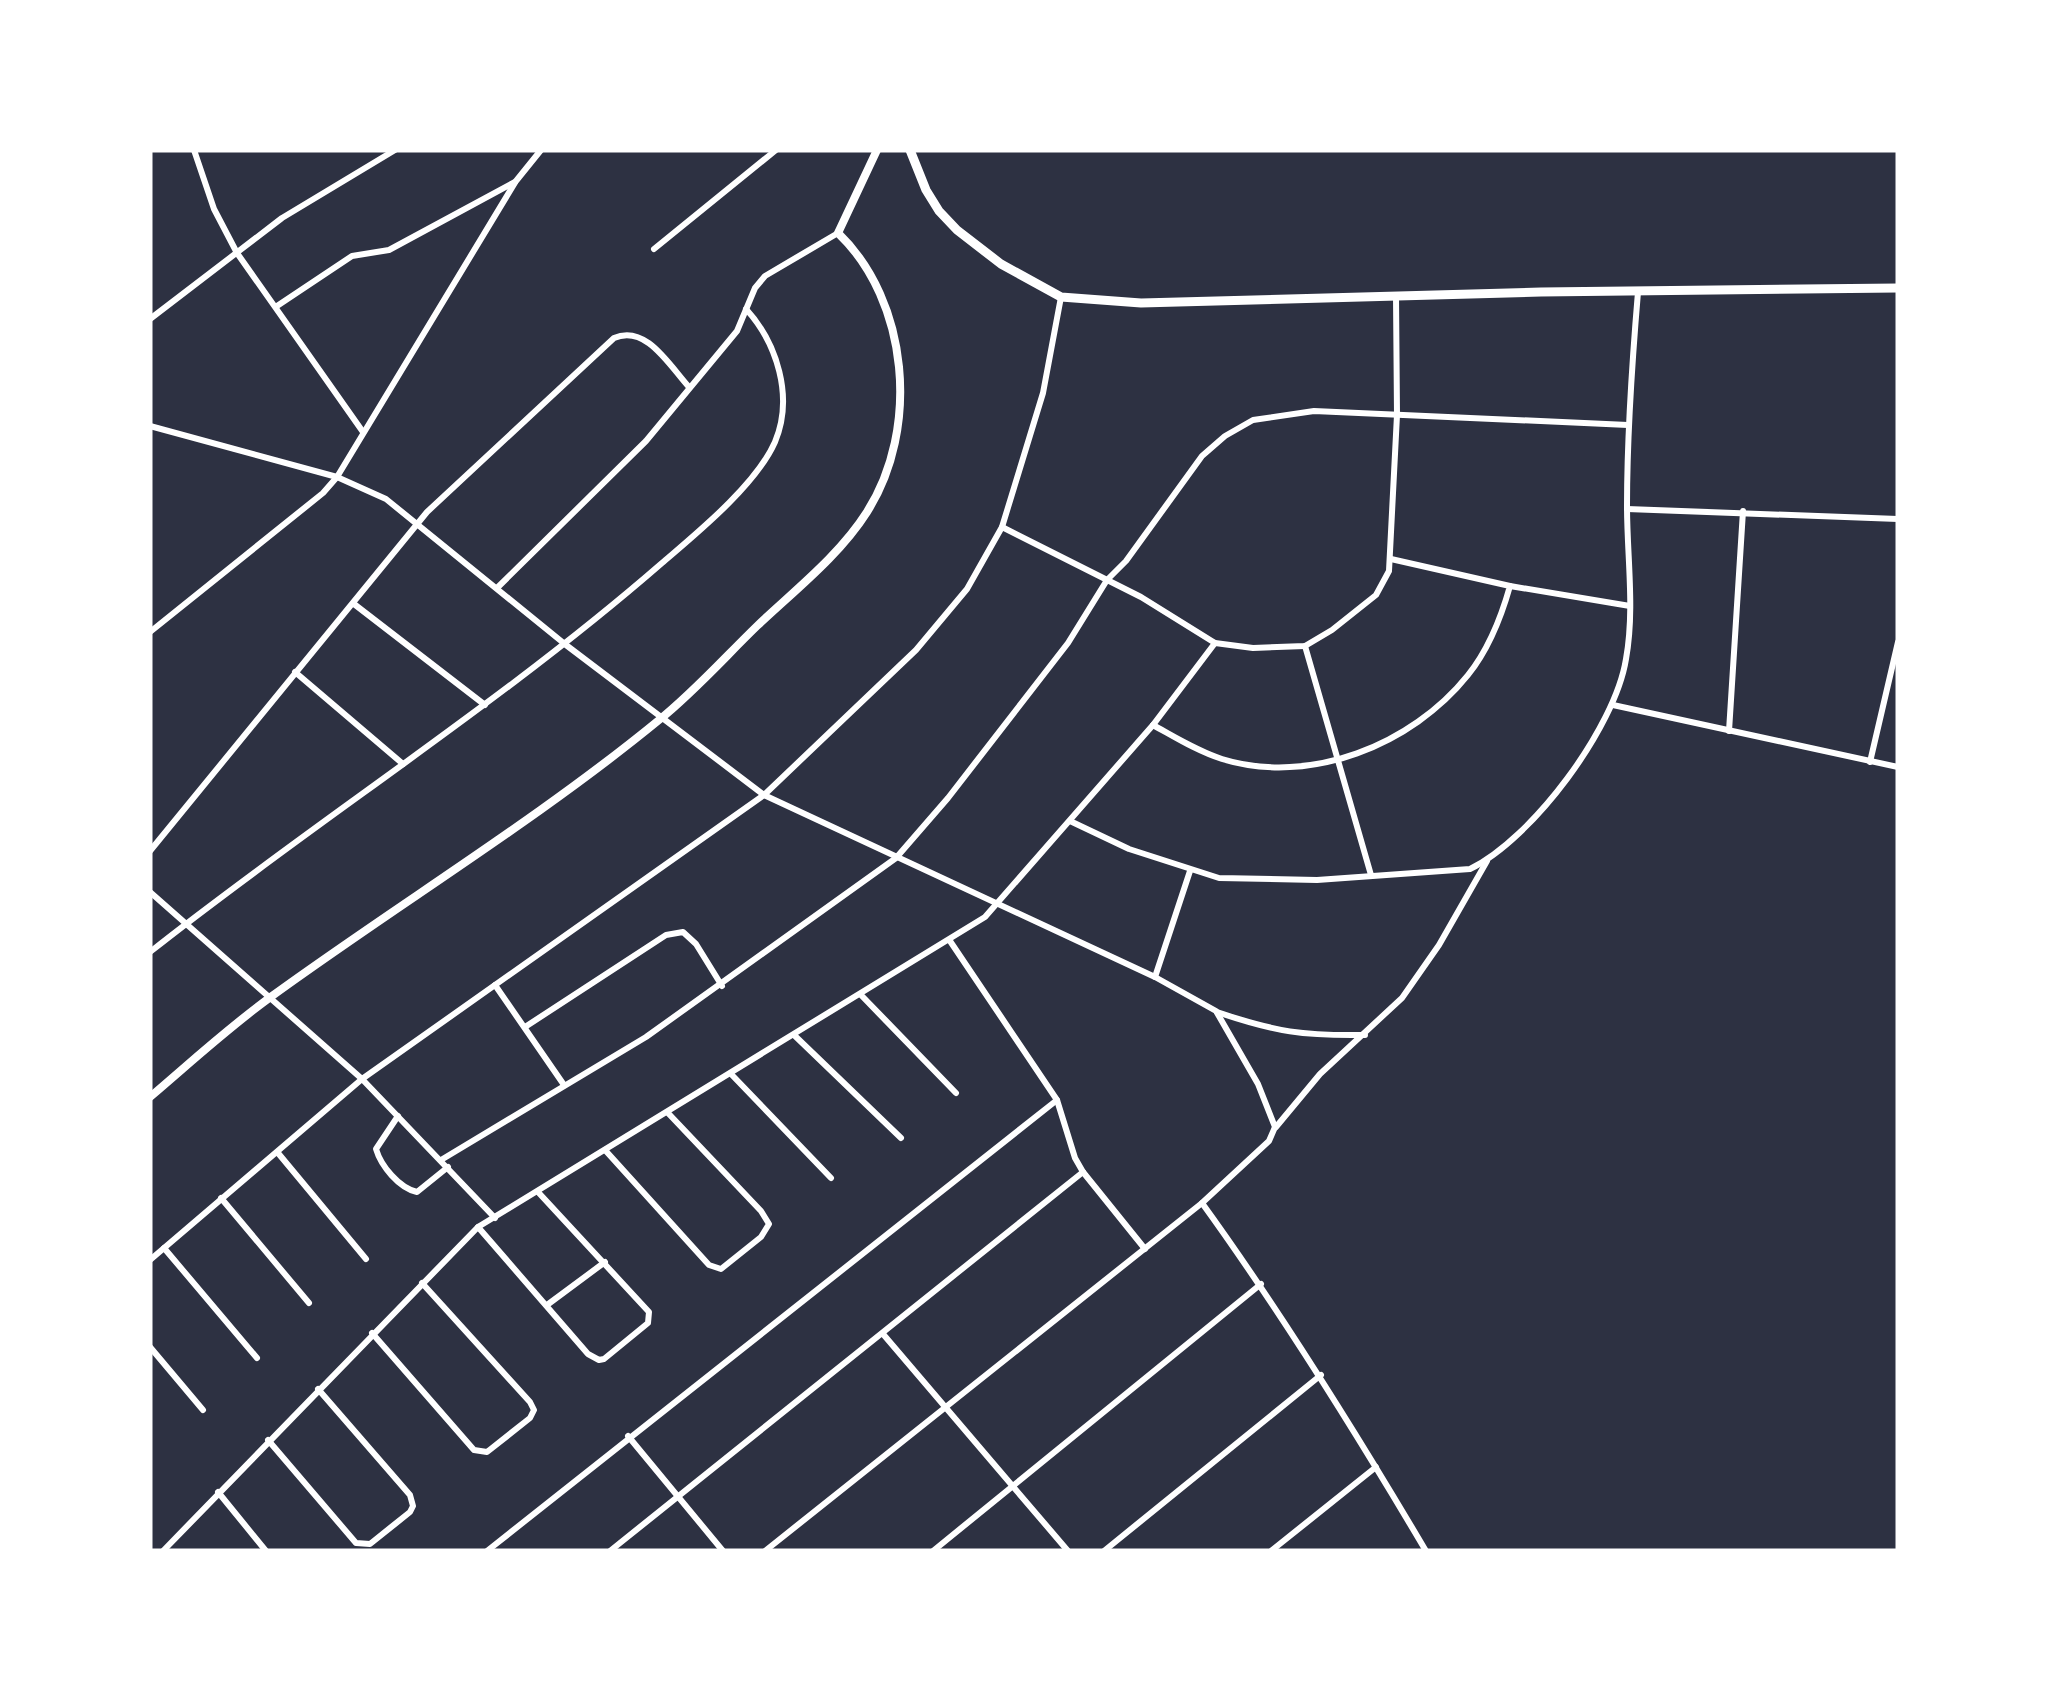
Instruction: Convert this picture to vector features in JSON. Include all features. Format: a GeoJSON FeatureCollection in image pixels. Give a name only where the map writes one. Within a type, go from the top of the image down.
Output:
{"type":"FeatureCollection","features":[{"type":"Feature","properties":{"kind":"main road"},"geometry":{"type":"LineString","coordinates":[[910,150],[926,190],[939,212],[957,230],[1001,264],[1061,297],[1141,303],[1898,288]]}},
{"type":"Feature","properties":{"kind":"street"},"geometry":{"type":"LineString","coordinates":[[194,150],[214,209],[238,254],[363,432]]}},
{"type":"Feature","properties":{"kind":"street"},"geometry":{"type":"LineString","coordinates":[[150,632],[337,477],[516,182],[540,150]]}},
{"type":"Feature","properties":{"kind":"street"},"geometry":{"type":"LineString","coordinates":[[654,250],[776,150]]}},
{"type":"Feature","properties":{"kind":"street"},"geometry":{"type":"LineString","coordinates":[[497,588],[646,441],[737,331],[754,288],[765,276],[838,233],[877,150]]}},
{"type":"Feature","properties":{"kind":"street"},"geometry":{"type":"LineString","coordinates":[[150,319],[316,195],[392,151]]}},
{"type":"Feature","properties":{"kind":"street"},"geometry":{"type":"LineString","coordinates":[[276,306],[352,256],[389,250],[516,182]]}},
{"type":"Feature","properties":{"kind":"street"},"geometry":{"type":"LineString","coordinates":[[150,1097],[272,996],[662,718],[842,545],[867,512],[891,460],[900,393],[896,348],[881,297],[856,250],[838,233]]}},
{"type":"Feature","properties":{"kind":"street"},"geometry":{"type":"LineString","coordinates":[[1070,821],[1128,849],[1190,871],[1265,881],[1470,869],[1487,861],[1528,826],[1558,791],[1612,704],[1626,658],[1630,606],[1628,426],[1638,292]]}},
{"type":"Feature","properties":{"kind":"street"},"geometry":{"type":"LineString","coordinates":[[1002,526],[1141,597],[1214,643],[1252,648],[1305,646],[1376,595],[1384,584],[1391,559],[1396,296]]}},
{"type":"Feature","properties":{"kind":"street"},"geometry":{"type":"LineString","coordinates":[[150,1260],[362,1079],[764,794],[916,650],[978,572],[1002,526],[1038,412],[1061,297]]}},
{"type":"Feature","properties":{"kind":"street"},"geometry":{"type":"LineString","coordinates":[[150,952],[566,645],[740,491],[775,442],[782,401],[780,370],[763,328],[746,309]]}},
{"type":"Feature","properties":{"kind":"street"},"geometry":{"type":"LineString","coordinates":[[150,851],[418,524],[614,338],[625,333],[640,336],[689,386]]}},
{"type":"Feature","properties":{"kind":"street"},"geometry":{"type":"LineString","coordinates":[[398,1116],[378,1141],[378,1158],[401,1184],[417,1192],[444,1164],[722,986],[896,858],[1068,643],[1107,580],[1126,561],[1202,456],[1225,436],[1254,420],[1314,411],[1628,426]]}},
{"type":"Feature","properties":{"kind":"street"},"geometry":{"type":"LineString","coordinates":[[150,426],[337,477],[386,499],[566,645],[764,794],[1155,978],[1216,1012],[1297,1035],[1365,1035]]}},
{"type":"Feature","properties":{"kind":"street"},"geometry":{"type":"LineString","coordinates":[[1627,508],[1898,519]]}},
{"type":"Feature","properties":{"kind":"street"},"geometry":{"type":"LineString","coordinates":[[1729,730],[1743,511]]}},
{"type":"Feature","properties":{"kind":"street"},"geometry":{"type":"LineString","coordinates":[[1391,559],[1510,586],[1630,606]]}},
{"type":"Feature","properties":{"kind":"street"},"geometry":{"type":"LineString","coordinates":[[1153,725],[1188,744],[1236,762],[1316,765],[1376,747],[1428,715],[1452,692],[1488,645],[1510,586]]}},
{"type":"Feature","properties":{"kind":"street"},"geometry":{"type":"LineString","coordinates":[[354,604],[485,705]]}},
{"type":"Feature","properties":{"kind":"street"},"geometry":{"type":"LineString","coordinates":[[167,1550],[268,1440],[478,1227],[976,924],[1153,725],[1214,643]]}},
{"type":"Feature","properties":{"kind":"street"},"geometry":{"type":"LineString","coordinates":[[1870,762],[1898,644]]}},
{"type":"Feature","properties":{"kind":"street"},"geometry":{"type":"LineString","coordinates":[[1305,646],[1371,876]]}},
{"type":"Feature","properties":{"kind":"street"},"geometry":{"type":"LineString","coordinates":[[296,672],[403,764]]}},
{"type":"Feature","properties":{"kind":"street"},"geometry":{"type":"LineString","coordinates":[[1612,704],[1898,767]]}},
{"type":"Feature","properties":{"kind":"street"},"geometry":{"type":"LineString","coordinates":[[765,1551],[1202,1202],[1269,1141],[1275,1128],[1320,1074],[1365,1035],[1411,986],[1487,861]]}},
{"type":"Feature","properties":{"kind":"street"},"geometry":{"type":"LineString","coordinates":[[1155,978],[1190,871]]}},
{"type":"Feature","properties":{"kind":"street"},"geometry":{"type":"LineString","coordinates":[[150,892],[362,1079],[495,1218]]}},
{"type":"Feature","properties":{"kind":"street"},"geometry":{"type":"LineString","coordinates":[[525,1027],[676,932],[683,932],[696,944],[722,986]]}},
{"type":"Feature","properties":{"kind":"street"},"geometry":{"type":"LineString","coordinates":[[950,941],[1057,1100],[1074,1158],[1144,1249]]}},
{"type":"Feature","properties":{"kind":"street"},"geometry":{"type":"LineString","coordinates":[[495,985],[564,1085]]}},
{"type":"Feature","properties":{"kind":"street"},"geometry":{"type":"LineString","coordinates":[[861,995],[956,1094]]}},
{"type":"Feature","properties":{"kind":"street"},"geometry":{"type":"LineString","coordinates":[[1216,1012],[1258,1084],[1275,1128]]}},
{"type":"Feature","properties":{"kind":"street"},"geometry":{"type":"LineString","coordinates":[[794,1035],[902,1138]]}},
{"type":"Feature","properties":{"kind":"street"},"geometry":{"type":"LineString","coordinates":[[732,1075],[831,1178]]}},
{"type":"Feature","properties":{"kind":"street"},"geometry":{"type":"LineString","coordinates":[[487,1551],[1057,1100]]}},
{"type":"Feature","properties":{"kind":"street"},"geometry":{"type":"LineString","coordinates":[[604,1150],[710,1266],[720,1269],[761,1237],[769,1224],[761,1210],[668,1113]]}},
{"type":"Feature","properties":{"kind":"street"},"geometry":{"type":"LineString","coordinates":[[277,1152],[366,1260]]}},
{"type":"Feature","properties":{"kind":"street"},"geometry":{"type":"LineString","coordinates":[[610,1551],[1083,1172]]}},
{"type":"Feature","properties":{"kind":"street"},"geometry":{"type":"LineString","coordinates":[[478,1227],[588,1354],[604,1359],[644,1327],[650,1317],[605,1262],[538,1192]]}},
{"type":"Feature","properties":{"kind":"street"},"geometry":{"type":"LineString","coordinates":[[221,1198],[309,1303]]}},
{"type":"Feature","properties":{"kind":"street"},"geometry":{"type":"LineString","coordinates":[[1202,1202],[1321,1375],[1426,1551]]}},
{"type":"Feature","properties":{"kind":"street"},"geometry":{"type":"LineString","coordinates":[[164,1248],[257,1358]]}},
{"type":"Feature","properties":{"kind":"street"},"geometry":{"type":"LineString","coordinates":[[547,1305],[605,1262]]}},
{"type":"Feature","properties":{"kind":"street"},"geometry":{"type":"LineString","coordinates":[[372,1333],[474,1450],[486,1452],[530,1418],[534,1410],[530,1402],[422,1283]]}},
{"type":"Feature","properties":{"kind":"street"},"geometry":{"type":"LineString","coordinates":[[933,1551],[1261,1284]]}},
{"type":"Feature","properties":{"kind":"street"},"geometry":{"type":"LineString","coordinates":[[883,1334],[1068,1551]]}},
{"type":"Feature","properties":{"kind":"street"},"geometry":{"type":"LineString","coordinates":[[150,1347],[203,1410]]}},
{"type":"Feature","properties":{"kind":"street"},"geometry":{"type":"LineString","coordinates":[[1104,1551],[1321,1375]]}},
{"type":"Feature","properties":{"kind":"street"},"geometry":{"type":"LineString","coordinates":[[268,1440],[356,1543],[370,1544],[410,1512],[410,1495],[318,1389]]}},
{"type":"Feature","properties":{"kind":"street"},"geometry":{"type":"LineString","coordinates":[[628,1436],[723,1551]]}},
{"type":"Feature","properties":{"kind":"street"},"geometry":{"type":"LineString","coordinates":[[1271,1551],[1376,1467]]}},
{"type":"Feature","properties":{"kind":"street"},"geometry":{"type":"LineString","coordinates":[[218,1492],[266,1551]]}}]}
